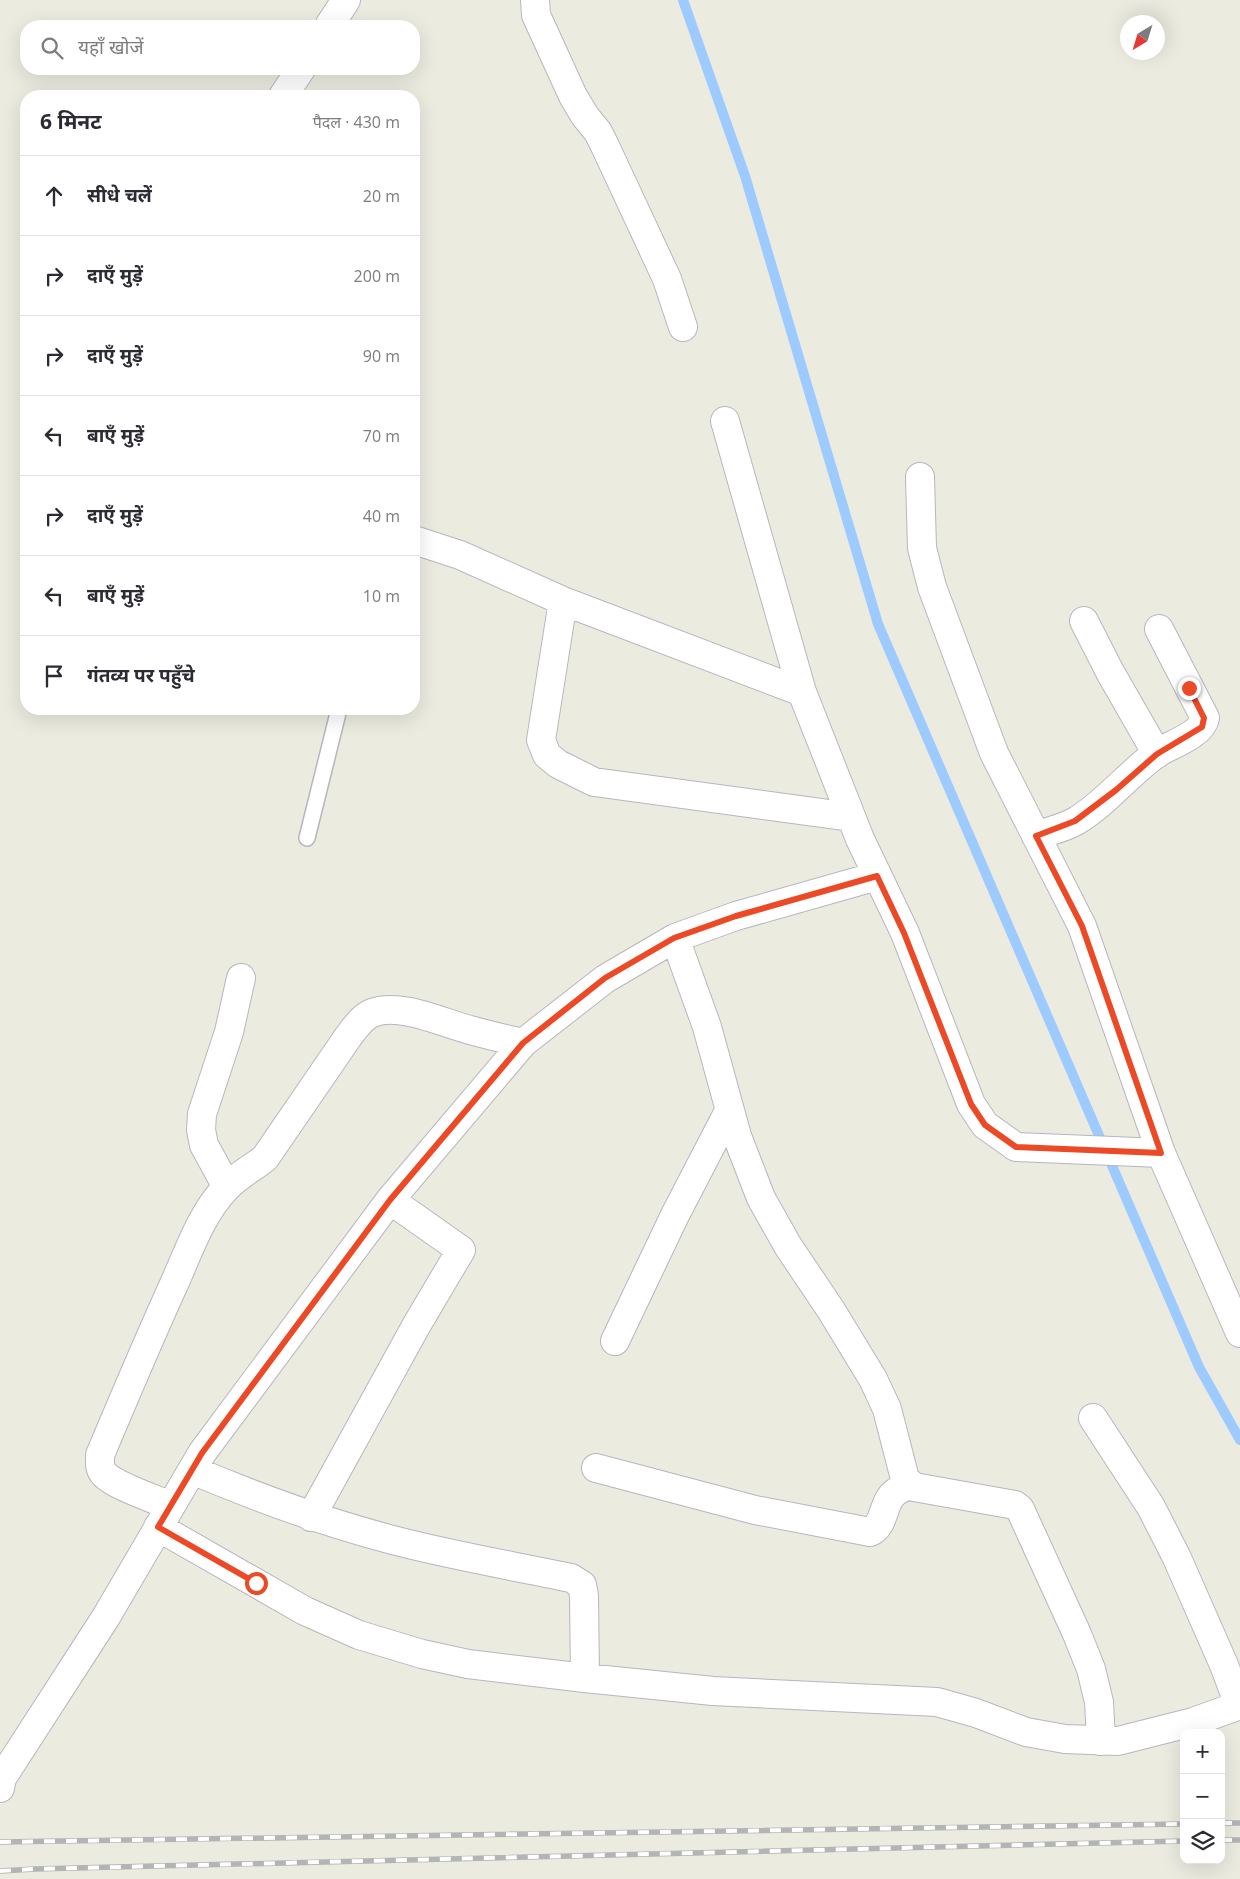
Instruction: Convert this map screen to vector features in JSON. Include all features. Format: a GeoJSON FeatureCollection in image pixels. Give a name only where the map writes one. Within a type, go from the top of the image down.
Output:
{"type":"FeatureCollection","features":[{"type":"Feature","properties":{"kind":"street"},"geometry":{"type":"LineString","coordinates":[[332,20],[346,0]]}},
{"type":"Feature","properties":{"kind":"street"},"geometry":{"type":"LineString","coordinates":[[535,0],[536,15],[572,96],[598,132],[605,146],[667,279],[683,327]]}},
{"type":"Feature","properties":{"kind":"street"},"geometry":{"type":"LineString","coordinates":[[287,90],[297,75]]}},
{"type":"Feature","properties":{"kind":"street"},"geometry":{"type":"LineString","coordinates":[[725,421],[802,692],[851,817],[904,933],[971,1104],[985,1125],[1016,1147],[1161,1153]]}},
{"type":"Feature","properties":{"kind":"street"},"geometry":{"type":"LineString","coordinates":[[920,478],[922,548],[932,587],[994,753],[1082,926],[1161,1153],[1240,1333]]}},
{"type":"Feature","properties":{"kind":"street"},"geometry":{"type":"LineString","coordinates":[[420,542],[460,555],[563,601],[802,692]]}},
{"type":"Feature","properties":{"kind":"street"},"geometry":{"type":"LineString","coordinates":[[563,601],[541,740],[547,755],[558,764],[594,782],[851,817]]}},
{"type":"Feature","properties":{"kind":"street"},"geometry":{"type":"LineString","coordinates":[[1084,621],[1110,672],[1157,754]]}},
{"type":"Feature","properties":{"kind":"street"},"geometry":{"type":"LineString","coordinates":[[1036,836],[1075,821],[1116,790],[1157,754],[1202,727],[1204,718],[1159,629]]}},
{"type":"Feature","properties":{"kind":"street"},"geometry":{"type":"LineString","coordinates":[[0,1781],[106,1618],[202,1453],[390,1200],[523,1043],[605,978],[674,938],[736,916],[877,876]]}},
{"type":"Feature","properties":{"kind":"street"},"geometry":{"type":"LineString","coordinates":[[674,938],[707,1027],[722,1077],[729,1111],[761,1198],[774,1222],[873,1379],[887,1409],[905,1479],[914,1487],[1015,1504],[1020,1510],[1091,1669],[1099,1702],[1101,1741]]}},
{"type":"Feature","properties":{"kind":"street"},"geometry":{"type":"LineString","coordinates":[[226,1187],[204,1145],[201,1130],[202,1114],[229,1032],[241,978]]}},
{"type":"Feature","properties":{"kind":"street"},"geometry":{"type":"LineString","coordinates":[[523,1043],[393,1009],[372,1013],[359,1023],[266,1158],[249,1168],[226,1187],[202,1220],[142,1354],[100,1455],[100,1465],[103,1473],[305,1611],[359,1635],[422,1654],[468,1664],[713,1691],[937,1702],[976,1713],[1026,1732],[1065,1739],[1118,1741],[1193,1722],[1240,1705],[1164,1532],[1151,1507],[1093,1418]]}},
{"type":"Feature","properties":{"kind":"street"},"geometry":{"type":"LineString","coordinates":[[615,1341],[675,1215],[729,1111]]}},
{"type":"Feature","properties":{"kind":"street"},"geometry":{"type":"LineString","coordinates":[[312,1516],[416,1326],[462,1250],[390,1200]]}},
{"type":"Feature","properties":{"kind":"street"},"geometry":{"type":"LineString","coordinates":[[596,1468],[754,1510],[870,1532],[878,1525],[893,1494],[909,1484]]}},
{"type":"Feature","properties":{"kind":"street"},"geometry":{"type":"LineString","coordinates":[[192,1470],[253,1496],[390,1539],[571,1578],[582,1585],[584,1596],[585,1678]]}},
{"type":"Feature","properties":{"kind":"lane"},"geometry":{"type":"LineString","coordinates":[[307,838],[338,715]]}},
{"type":"Feature","properties":{"kind":"waterway"},"geometry":{"type":"LineString","coordinates":[[683,0],[745,176],[878,624],[1199,1367],[1240,1440]]}},
{"type":"Feature","properties":{"kind":"railway"},"geometry":{"type":"LineString","coordinates":[[1225,1823],[1240,1823]]}},
{"type":"Feature","properties":{"kind":"railway"},"geometry":{"type":"LineString","coordinates":[[0,1842],[1180,1824]]}},
{"type":"Feature","properties":{"kind":"railway"},"geometry":{"type":"LineString","coordinates":[[1225,1840],[1240,1840]]}},
{"type":"Feature","properties":{"kind":"railway"},"geometry":{"type":"LineString","coordinates":[[0,1871],[1180,1841]]}},
{"type":"Feature","properties":{"kind":"route"},"geometry":{"type":"LineString","coordinates":[[256,1583],[158,1527],[202,1453],[390,1200],[523,1043],[605,978],[674,938],[736,916],[877,876],[904,933],[971,1104],[985,1125],[1016,1147],[1161,1153],[1082,926],[1036,836],[1075,821],[1116,790],[1157,754],[1202,727],[1204,718],[1189,688]]}}]}
